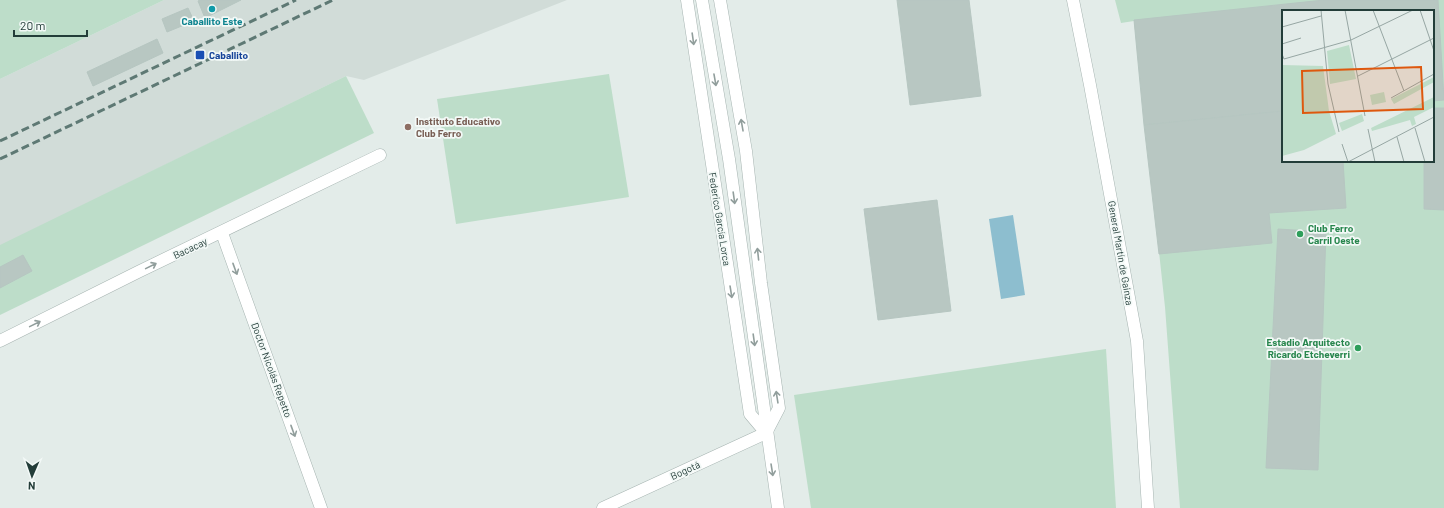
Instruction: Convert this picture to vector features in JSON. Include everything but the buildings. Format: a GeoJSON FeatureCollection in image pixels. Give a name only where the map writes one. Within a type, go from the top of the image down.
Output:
{"type":"FeatureCollection","features":[{"type":"Feature","properties":{"kind":"street","name":"Federico García Lorca"},"geometry":{"type":"LineString","coordinates":[[687,0],[750,414],[766,433]]}},
{"type":"Feature","properties":{"kind":"street","name":"Federico García Lorca"},"geometry":{"type":"LineString","coordinates":[[702,0],[729,159],[766,433],[778,508]]}},
{"type":"Feature","properties":{"kind":"street"},"geometry":{"type":"LineString","coordinates":[[720,0],[746,150],[761,283],[779,408],[766,433]]}},
{"type":"Feature","properties":{"kind":"street","name":"General Martín de Gainza"},"geometry":{"type":"LineString","coordinates":[[1073,0],[1137,342],[1148,508]]}},
{"type":"Feature","properties":{"kind":"street","name":"Bacacay"},"geometry":{"type":"LineString","coordinates":[[0,341],[138,272],[380,155]]}},
{"type":"Feature","properties":{"kind":"street","name":"Doctor Nicolás Repetto"},"geometry":{"type":"LineString","coordinates":[[222,232],[321,508]]}},
{"type":"Feature","properties":{"kind":"street","name":"Bogotá"},"geometry":{"type":"LineString","coordinates":[[603,508],[766,433]]}},
{"type":"Feature","properties":{"kind":"shaded area"},"geometry":{"type":"Polygon","coordinates":[[[164,0],[567,0],[364,80],[346,76],[0,246],[0,79],[164,0]]]}},
{"type":"Feature","properties":{"kind":"green space"},"geometry":{"type":"Polygon","coordinates":[[[0,0],[164,0],[0,79],[0,0]]]}},
{"type":"Feature","properties":{"kind":"green space","name":"Club Ferro Carril Oeste"},"geometry":{"type":"Polygon","coordinates":[[[1115,0],[1444,0],[1444,508],[1180,508],[1165,307],[1134,21],[1121,23],[1115,0]]]}},
{"type":"Feature","properties":{"kind":"green space"},"geometry":{"type":"Polygon","coordinates":[[[609,74],[629,197],[456,224],[437,99],[609,74]]]}},
{"type":"Feature","properties":{"kind":"green space"},"geometry":{"type":"Polygon","coordinates":[[[346,76],[374,133],[0,315],[0,245],[346,76]]]}},
{"type":"Feature","properties":{"kind":"green space"},"geometry":{"type":"Polygon","coordinates":[[[1106,349],[1116,508],[811,508],[794,395],[1106,349]]]}},
{"type":"Feature","properties":{"kind":"water"},"geometry":{"type":"Polygon","coordinates":[[[1013,215],[1025,295],[1001,299],[989,219],[1013,215]]]}},
{"type":"Feature","properties":{"kind":"railway"},"geometry":{"type":"LineString","coordinates":[[0,141],[296,0]]}},
{"type":"Feature","properties":{"kind":"railway"},"geometry":{"type":"LineString","coordinates":[[0,159],[333,0]]}},
{"type":"Feature","properties":{"kind":"place","name":"Caballito Este"},"geometry":{"type":"Point","coordinates":[212,9]}},
{"type":"Feature","properties":{"kind":"place","name":"Caballito"},"geometry":{"type":"Point","coordinates":[200,55]}},
{"type":"Feature","properties":{"kind":"place","name":"Instituto Educativo Club Ferro"},"geometry":{"type":"Point","coordinates":[408,127]}},
{"type":"Feature","properties":{"kind":"place","name":"Club Ferro Carril Oeste"},"geometry":{"type":"Point","coordinates":[1300,234]}},
{"type":"Feature","properties":{"kind":"place","name":"Estadio Arquitecto Ricardo Etcheverri"},"geometry":{"type":"Point","coordinates":[1358,348]}}]}
